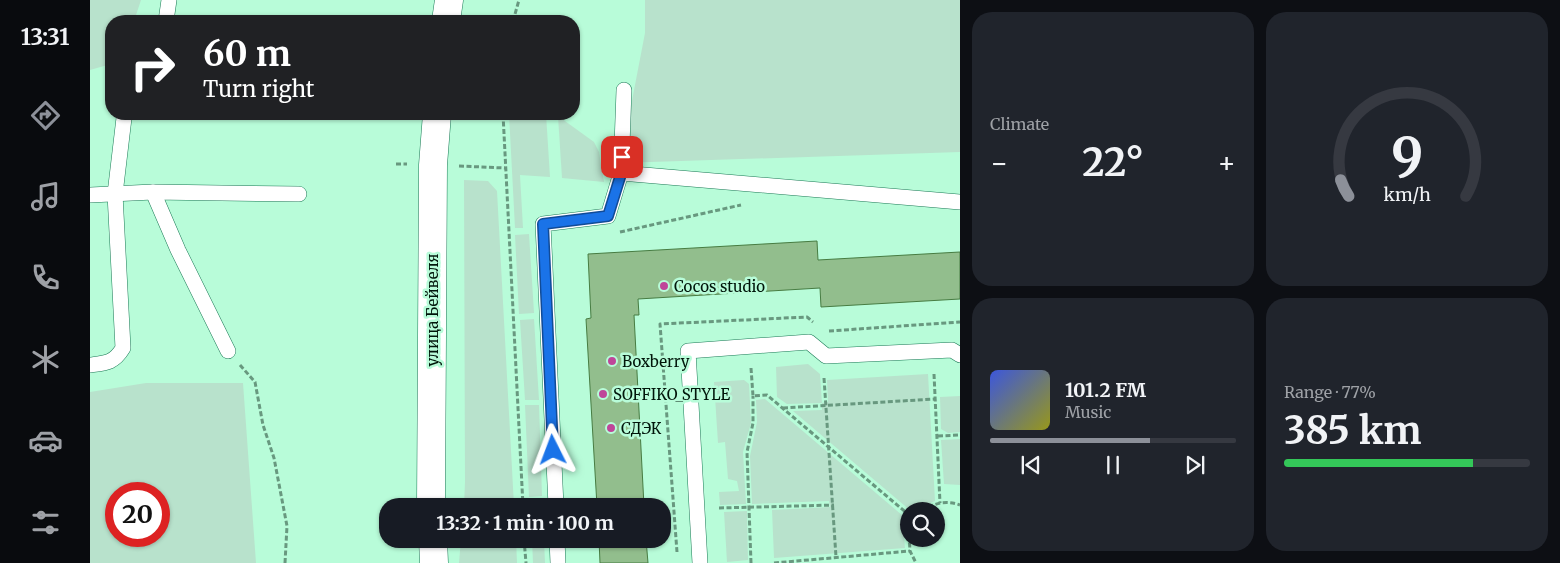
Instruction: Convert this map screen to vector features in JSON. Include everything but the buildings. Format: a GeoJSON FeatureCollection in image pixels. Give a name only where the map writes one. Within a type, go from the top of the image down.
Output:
{"type":"FeatureCollection","features":[{"type":"Feature","properties":{"kind":"main road"},"geometry":{"type":"LineString","coordinates":[[447,15],[449,0]]}},
{"type":"Feature","properties":{"kind":"main road","name":"улица Бейвеля"},"geometry":{"type":"LineString","coordinates":[[432,498],[433,165],[437,120]]}},
{"type":"Feature","properties":{"kind":"main road"},"geometry":{"type":"LineString","coordinates":[[433,548],[434,563]]}},
{"type":"Feature","properties":{"kind":"lane"},"geometry":{"type":"LineString","coordinates":[[167,15],[169,0]]}},
{"type":"Feature","properties":{"kind":"lane"},"geometry":{"type":"LineString","coordinates":[[556,498],[543,224],[608,216],[621,174],[624,90]]}},
{"type":"Feature","properties":{"kind":"lane"},"geometry":{"type":"LineString","coordinates":[[90,365],[108,363],[117,358],[122,348],[115,194],[124,120]]}},
{"type":"Feature","properties":{"kind":"lane"},"geometry":{"type":"LineString","coordinates":[[621,174],[960,202]]}},
{"type":"Feature","properties":{"kind":"lane"},"geometry":{"type":"LineString","coordinates":[[153,192],[178,250],[228,351]]}},
{"type":"Feature","properties":{"kind":"lane"},"geometry":{"type":"LineString","coordinates":[[90,195],[153,192],[298,194]]}},
{"type":"Feature","properties":{"kind":"lane"},"geometry":{"type":"LineString","coordinates":[[700,563],[688,351],[809,342],[826,356],[952,350],[960,355]]}},
{"type":"Feature","properties":{"kind":"lane"},"geometry":{"type":"LineString","coordinates":[[557,548],[558,563]]}},
{"type":"Feature","properties":{"kind":"path"},"geometry":{"type":"LineString","coordinates":[[515,15],[519,0]]}},
{"type":"Feature","properties":{"kind":"path"},"geometry":{"type":"LineString","coordinates":[[503,120],[523,498]]}},
{"type":"Feature","properties":{"kind":"path"},"geometry":{"type":"LineString","coordinates":[[614,233],[745,204]]}},
{"type":"Feature","properties":{"kind":"path"},"geometry":{"type":"LineString","coordinates":[[677,553],[660,324],[807,317],[819,326]]}},
{"type":"Feature","properties":{"kind":"path"},"geometry":{"type":"LineString","coordinates":[[825,331],[960,322]]}},
{"type":"Feature","properties":{"kind":"path"},"geometry":{"type":"LineString","coordinates":[[228,351],[255,382],[263,425],[274,458],[287,526],[285,563]]}},
{"type":"Feature","properties":{"kind":"path"},"geometry":{"type":"LineString","coordinates":[[751,368],[753,423],[746,452],[751,563]]}},
{"type":"Feature","properties":{"kind":"path"},"geometry":{"type":"LineString","coordinates":[[934,374],[940,502]]}},
{"type":"Feature","properties":{"kind":"path"},"geometry":{"type":"LineString","coordinates":[[824,378],[836,557]]}},
{"type":"Feature","properties":{"kind":"path"},"geometry":{"type":"LineString","coordinates":[[752,396],[767,395],[900,508]]}},
{"type":"Feature","properties":{"kind":"path"},"geometry":{"type":"LineString","coordinates":[[783,408],[935,399]]}},
{"type":"Feature","properties":{"kind":"path"},"geometry":{"type":"LineString","coordinates":[[938,436],[960,435]]}},
{"type":"Feature","properties":{"kind":"path"},"geometry":{"type":"LineString","coordinates":[[945,502],[960,505]]}},
{"type":"Feature","properties":{"kind":"path"},"geometry":{"type":"LineString","coordinates":[[720,508],[834,505]]}},
{"type":"Feature","properties":{"kind":"path"},"geometry":{"type":"LineString","coordinates":[[910,547],[916,563]]}},
{"type":"Feature","properties":{"kind":"path"},"geometry":{"type":"LineString","coordinates":[[525,548],[526,563]]}},
{"type":"Feature","properties":{"kind":"path"},"geometry":{"type":"LineString","coordinates":[[774,563],[910,551]]}},
{"type":"Feature","properties":{"kind":"green space"},"geometry":{"type":"Polygon","coordinates":[[[90,0],[141,0],[136,15],[105,15],[105,66],[90,70],[90,0]]]}},
{"type":"Feature","properties":{"kind":"green space"},"geometry":{"type":"Polygon","coordinates":[[[645,0],[960,0],[960,152],[620,163],[645,33],[645,0]]]}},
{"type":"Feature","properties":{"kind":"green space"},"geometry":{"type":"Polygon","coordinates":[[[509,120],[546,120],[550,177],[520,175],[523,228],[515,228],[509,120]]]}},
{"type":"Feature","properties":{"kind":"green space"},"geometry":{"type":"Polygon","coordinates":[[[558,120],[564,120],[594,142],[599,152],[604,182],[562,178],[558,120]]]}},
{"type":"Feature","properties":{"kind":"green space"},"geometry":{"type":"Polygon","coordinates":[[[464,180],[488,181],[497,191],[514,498],[464,498],[464,180]]]}},
{"type":"Feature","properties":{"kind":"green space"},"geometry":{"type":"Polygon","coordinates":[[[529,234],[534,313],[519,314],[515,235],[529,234]]]}},
{"type":"Feature","properties":{"kind":"green space"},"geometry":{"type":"Polygon","coordinates":[[[534,319],[539,400],[525,400],[520,320],[534,319]]]}},
{"type":"Feature","properties":{"kind":"green space"},"geometry":{"type":"Polygon","coordinates":[[[808,364],[820,374],[822,403],[787,404],[777,397],[776,367],[808,364]]]}},
{"type":"Feature","properties":{"kind":"green space"},"geometry":{"type":"Polygon","coordinates":[[[928,374],[935,501],[900,502],[793,411],[822,410],[822,403],[828,402],[827,380],[928,374]]]}},
{"type":"Feature","properties":{"kind":"green space"},"geometry":{"type":"Polygon","coordinates":[[[744,380],[749,384],[751,423],[743,452],[746,504],[720,505],[719,492],[739,491],[737,481],[728,479],[725,442],[718,443],[714,382],[744,380]]]}},
{"type":"Feature","properties":{"kind":"green space"},"geometry":{"type":"Polygon","coordinates":[[[146,383],[243,383],[256,563],[90,563],[90,392],[146,383]]]}},
{"type":"Feature","properties":{"kind":"green space"},"geometry":{"type":"Polygon","coordinates":[[[960,396],[960,432],[948,433],[941,429],[940,397],[960,396]]]}},
{"type":"Feature","properties":{"kind":"green space"},"geometry":{"type":"Polygon","coordinates":[[[765,399],[900,513],[900,547],[905,548],[774,558],[772,510],[830,507],[829,501],[752,504],[750,456],[757,422],[756,400],[765,399]]]}},
{"type":"Feature","properties":{"kind":"green space"},"geometry":{"type":"Polygon","coordinates":[[[525,405],[539,405],[542,496],[529,497],[525,405]]]}},
{"type":"Feature","properties":{"kind":"green space"},"geometry":{"type":"Polygon","coordinates":[[[960,439],[960,485],[944,484],[941,440],[960,439]]]}},
{"type":"Feature","properties":{"kind":"green space"},"geometry":{"type":"Polygon","coordinates":[[[747,511],[748,560],[727,562],[724,512],[747,511]]]}},
{"type":"Feature","properties":{"kind":"green space"},"geometry":{"type":"Polygon","coordinates":[[[460,548],[516,548],[517,563],[459,563],[460,548]]]}},
{"type":"Feature","properties":{"kind":"green space"},"geometry":{"type":"Polygon","coordinates":[[[532,548],[544,548],[545,563],[533,563],[532,548]]]}},
{"type":"Feature","properties":{"kind":"place","name":"Cocos studio"},"geometry":{"type":"Point","coordinates":[664,286]}},
{"type":"Feature","properties":{"kind":"place","name":"Boxberry"},"geometry":{"type":"Point","coordinates":[612,361]}},
{"type":"Feature","properties":{"kind":"place","name":"SOFFIKO_STYLE"},"geometry":{"type":"Point","coordinates":[603,394]}},
{"type":"Feature","properties":{"kind":"place","name":"СДЭК"},"geometry":{"type":"Point","coordinates":[611,428]}},
{"type":"Feature","properties":{"kind":"route"},"geometry":{"type":"LineString","coordinates":[[553,450],[543,224],[608,216],[621,174],[622,157]]}}]}
